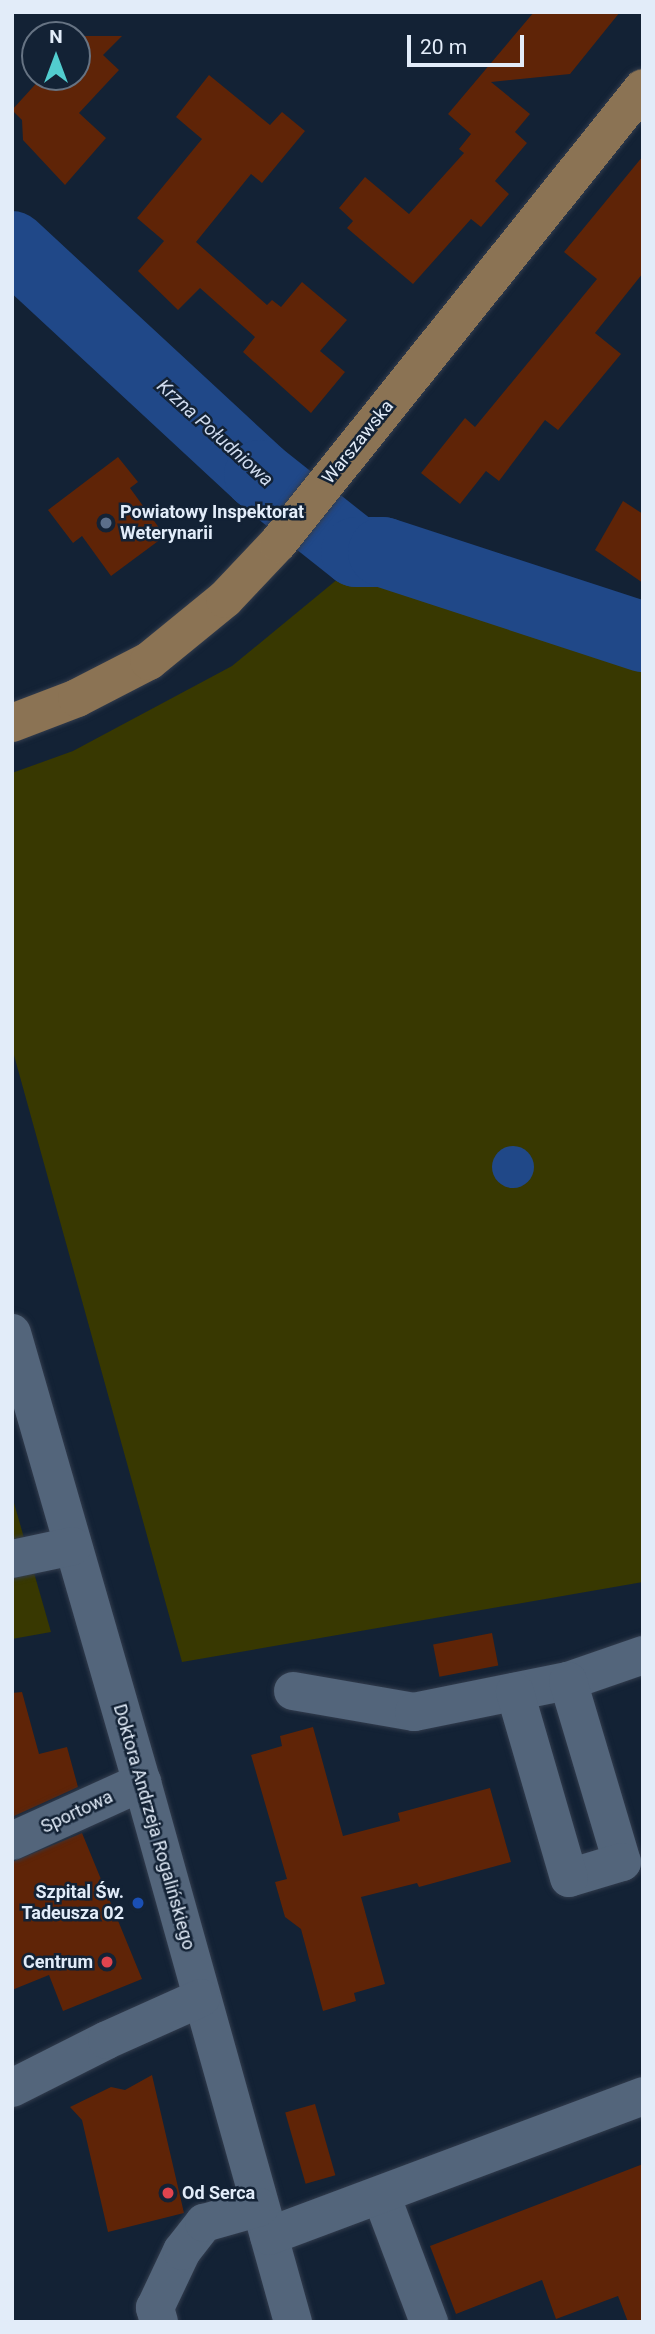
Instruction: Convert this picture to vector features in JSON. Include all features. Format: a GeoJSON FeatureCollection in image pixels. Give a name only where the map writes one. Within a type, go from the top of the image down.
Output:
{"type":"FeatureCollection","features":[{"type":"Feature","properties":{"kind":"main road","name":"Warszawska"},"geometry":{"type":"LineString","coordinates":[[12,723],[77,698],[149,660],[225,599],[278,543],[643,88]]}},
{"type":"Feature","properties":{"kind":"street","name":"Doktora Andrzeja Rogalińskiego"},"geometry":{"type":"LineString","coordinates":[[12,1333],[142,1782],[293,2322]]}},
{"type":"Feature","properties":{"kind":"street"},"geometry":{"type":"LineString","coordinates":[[12,1559],[74,1546]]}},
{"type":"Feature","properties":{"kind":"street"},"geometry":{"type":"LineString","coordinates":[[293,1691],[414,1712],[568,1681],[643,1655]]}},
{"type":"Feature","properties":{"kind":"street"},"geometry":{"type":"LineString","coordinates":[[515,1692],[569,1878],[622,1862],[568,1681]]}},
{"type":"Feature","properties":{"kind":"street","name":"Sportowa"},"geometry":{"type":"LineString","coordinates":[[12,1842],[142,1782]]}},
{"type":"Feature","properties":{"kind":"street"},"geometry":{"type":"LineString","coordinates":[[12,2088],[107,2040],[201,1998]]}},
{"type":"Feature","properties":{"kind":"street"},"geometry":{"type":"LineString","coordinates":[[159,2322],[155,2308],[182,2251],[204,2223],[265,2221],[381,2195],[643,2096]]}},
{"type":"Feature","properties":{"kind":"street"},"geometry":{"type":"LineString","coordinates":[[381,2195],[429,2322]]}},
{"type":"Feature","properties":{"kind":"shaded area"},"geometry":{"type":"Polygon","coordinates":[[[345,573],[643,667],[643,1582],[182,1662],[12,1048],[12,773],[73,751],[232,666],[345,573]]]}},
{"type":"Feature","properties":{"kind":"shaded area"},"geometry":{"type":"Polygon","coordinates":[[[12,1496],[51,1632],[12,1639],[12,1496]]]}},
{"type":"Feature","properties":{"kind":"water"},"geometry":{"type":"Polygon","coordinates":[[[513,1146],[528,1152],[534,1167],[528,1182],[513,1188],[498,1182],[492,1167],[498,1152],[513,1146]]]}},
{"type":"Feature","properties":{"kind":"building"},"geometry":{"type":"Polygon","coordinates":[[[534,12],[620,12],[570,74],[491,82],[530,114],[515,132],[527,143],[495,181],[509,194],[481,227],[471,219],[413,284],[347,228],[353,221],[339,208],[365,177],[409,214],[464,153],[459,149],[471,134],[448,114],[534,12]]]}},
{"type":"Feature","properties":{"kind":"building"},"geometry":{"type":"Polygon","coordinates":[[[91,36],[122,36],[103,55],[119,70],[79,113],[106,138],[65,185],[23,140],[22,120],[12,110],[29,91],[91,91],[91,36]]]}},
{"type":"Feature","properties":{"kind":"building"},"geometry":{"type":"Polygon","coordinates":[[[209,75],[270,125],[282,112],[305,131],[262,183],[251,174],[196,242],[267,305],[272,300],[281,307],[302,282],[347,320],[320,351],[345,372],[311,413],[243,352],[255,337],[200,288],[178,310],[138,271],[164,241],[137,218],[202,139],[176,117],[209,75]]]}},
{"type":"Feature","properties":{"kind":"building"},"geometry":{"type":"Polygon","coordinates":[[[643,156],[643,273],[595,333],[621,354],[558,430],[545,420],[499,481],[486,471],[460,504],[421,473],[465,418],[475,427],[597,279],[564,252],[643,156]]]}},
{"type":"Feature","properties":{"kind":"building","name":"Powiatowy Inspektorat Weterynarii"},"geometry":{"type":"Polygon","coordinates":[[[118,457],[138,482],[130,488],[165,536],[111,576],[82,536],[73,543],[48,510],[118,457]]]}},
{"type":"Feature","properties":{"kind":"building"},"geometry":{"type":"Polygon","coordinates":[[[623,501],[643,514],[643,583],[595,550],[623,501]]]}},
{"type":"Feature","properties":{"kind":"building"},"geometry":{"type":"Polygon","coordinates":[[[492,1633],[498,1665],[439,1677],[433,1644],[492,1633]]]}},
{"type":"Feature","properties":{"kind":"building"},"geometry":{"type":"Polygon","coordinates":[[[22,1692],[39,1754],[67,1747],[78,1787],[12,1817],[12,1693],[22,1692]]]}},
{"type":"Feature","properties":{"kind":"building"},"geometry":{"type":"Polygon","coordinates":[[[313,1727],[343,1836],[400,1821],[398,1813],[490,1788],[511,1862],[419,1887],[417,1883],[361,1897],[385,1984],[354,1993],[356,2001],[323,2011],[301,1929],[285,1917],[275,1882],[287,1879],[251,1755],[282,1746],[280,1736],[313,1727]]]}},
{"type":"Feature","properties":{"kind":"building"},"geometry":{"type":"Polygon","coordinates":[[[82,1833],[142,1979],[63,2011],[49,1975],[12,1990],[12,1862],[82,1833]]]}},
{"type":"Feature","properties":{"kind":"building"},"geometry":{"type":"Polygon","coordinates":[[[152,2075],[184,2213],[108,2232],[82,2120],[70,2107],[111,2087],[125,2090],[152,2075]]]}},
{"type":"Feature","properties":{"kind":"building"},"geometry":{"type":"Polygon","coordinates":[[[315,2104],[335,2175],[306,2184],[285,2113],[315,2104]]]}},
{"type":"Feature","properties":{"kind":"building"},"geometry":{"type":"Polygon","coordinates":[[[643,2164],[643,2322],[628,2322],[618,2296],[556,2319],[542,2280],[456,2314],[430,2246],[643,2164]]]}},
{"type":"Feature","properties":{"kind":"waterway","name":"Krzna Południowa"},"geometry":{"type":"LineString","coordinates":[[12,246],[259,475],[356,552],[383,552],[643,637]]}},
{"type":"Feature","properties":{"kind":"place","name":"Powiatowy Inspektorat Weterynarii"},"geometry":{"type":"Point","coordinates":[106,523]}},
{"type":"Feature","properties":{"kind":"place","name":"Szpital Św. Tadeusza 02"},"geometry":{"type":"Point","coordinates":[138,1903]}},
{"type":"Feature","properties":{"kind":"place","name":"Centrum"},"geometry":{"type":"Point","coordinates":[107,1962]}},
{"type":"Feature","properties":{"kind":"place","name":"Od Serca"},"geometry":{"type":"Point","coordinates":[168,2193]}}]}
